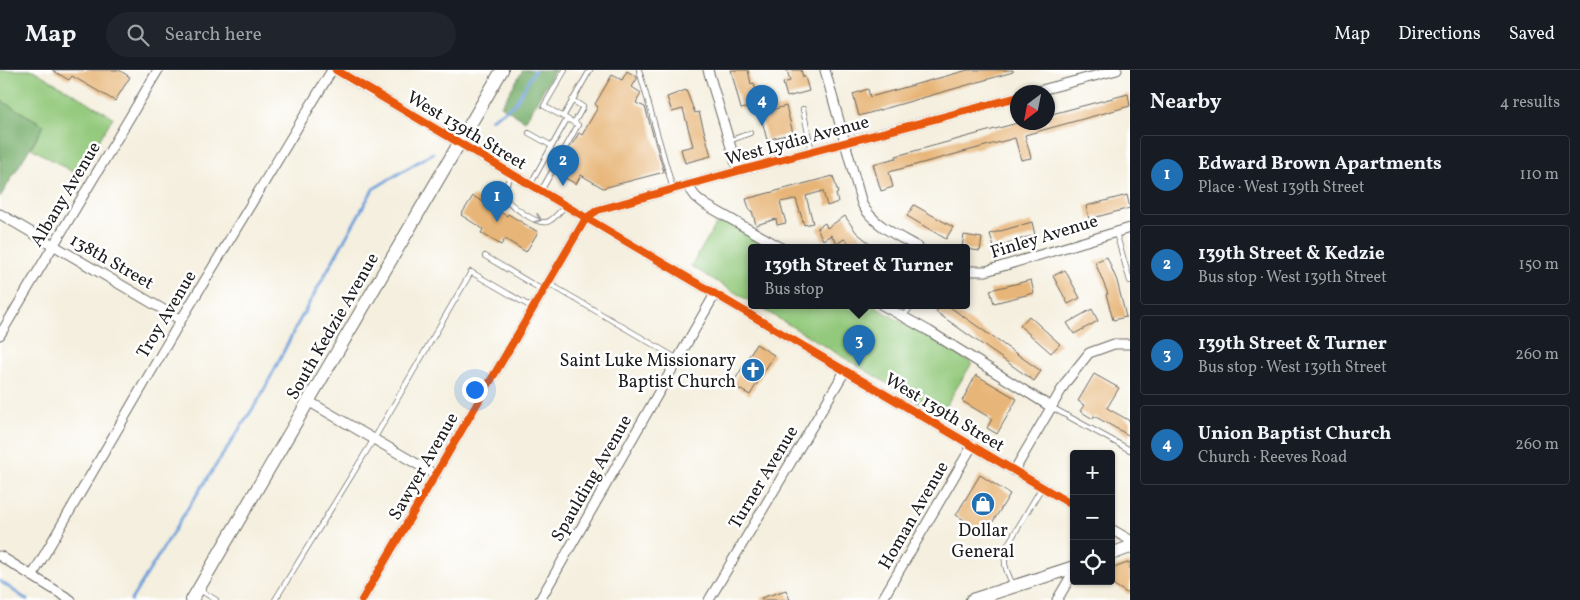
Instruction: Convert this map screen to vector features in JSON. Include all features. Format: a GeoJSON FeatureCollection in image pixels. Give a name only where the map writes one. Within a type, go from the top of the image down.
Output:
{"type":"FeatureCollection","features":[{"type":"Feature","properties":{"kind":"main road","name":"South Kedzie Avenue"},"geometry":{"type":"LineString","coordinates":[[196,595],[458,142],[502,70]]}},
{"type":"Feature","properties":{"kind":"main road"},"geometry":{"type":"LineString","coordinates":[[1115,553],[1130,547]]}},
{"type":"Feature","properties":{"kind":"main road"},"geometry":{"type":"LineString","coordinates":[[972,600],[1070,568]]}},
{"type":"Feature","properties":{"kind":"street","name":"West 139th Street"},"geometry":{"type":"LineString","coordinates":[[334,70],[1070,504]]}},
{"type":"Feature","properties":{"kind":"street","name":"Troy Avenue"},"geometry":{"type":"LineString","coordinates":[[32,576],[181,320],[334,70]]}},
{"type":"Feature","properties":{"kind":"street"},"geometry":{"type":"LineString","coordinates":[[708,70],[738,171]]}},
{"type":"Feature","properties":{"kind":"street"},"geometry":{"type":"LineString","coordinates":[[825,70],[865,210],[883,227],[913,244]]}},
{"type":"Feature","properties":{"kind":"street"},"geometry":{"type":"LineString","coordinates":[[1055,86],[1117,70]]}},
{"type":"Feature","properties":{"kind":"street","name":"Albany Avenue"},"geometry":{"type":"LineString","coordinates":[[0,335],[155,71]]}},
{"type":"Feature","properties":{"kind":"street","name":"West Lydia Avenue"},"geometry":{"type":"LineString","coordinates":[[586,218],[598,210],[687,185],[1010,99]]}},
{"type":"Feature","properties":{"kind":"street"},"geometry":{"type":"LineString","coordinates":[[687,185],[696,197],[706,205],[775,244]]}},
{"type":"Feature","properties":{"kind":"street","name":"138th Street"},"geometry":{"type":"LineString","coordinates":[[0,214],[181,320]]}},
{"type":"Feature","properties":{"kind":"street","name":"Sawyer Avenue"},"geometry":{"type":"LineString","coordinates":[[362,600],[586,218]]}},
{"type":"Feature","properties":{"kind":"street","name":"Finley Avenue"},"geometry":{"type":"LineString","coordinates":[[970,273],[986,270],[1130,228]]}},
{"type":"Feature","properties":{"kind":"street","name":"Spaulding Avenue"},"geometry":{"type":"LineString","coordinates":[[540,600],[715,294]]}},
{"type":"Feature","properties":{"kind":"street"},"geometry":{"type":"LineString","coordinates":[[890,309],[1052,406]]}},
{"type":"Feature","properties":{"kind":"street"},"geometry":{"type":"LineString","coordinates":[[1014,471],[1066,382],[1089,353],[1114,344],[1130,344]]}},
{"type":"Feature","properties":{"kind":"street","name":"Turner Avenue"},"geometry":{"type":"LineString","coordinates":[[709,600],[845,371]]}},
{"type":"Feature","properties":{"kind":"street"},"geometry":{"type":"LineString","coordinates":[[308,402],[436,475]]}},
{"type":"Feature","properties":{"kind":"street","name":"Homan Avenue"},"geometry":{"type":"LineString","coordinates":[[882,600],[972,446]]}},
{"type":"Feature","properties":{"kind":"street"},"geometry":{"type":"LineString","coordinates":[[1115,531],[1130,540]]}},
{"type":"Feature","properties":{"kind":"street"},"geometry":{"type":"LineString","coordinates":[[0,556],[72,600]]}},
{"type":"Feature","properties":{"kind":"street"},"geometry":{"type":"LineString","coordinates":[[1057,600],[1070,578]]}},
{"type":"Feature","properties":{"kind":"lane"},"geometry":{"type":"LineString","coordinates":[[565,70],[544,106],[576,124]]}},
{"type":"Feature","properties":{"kind":"lane"},"geometry":{"type":"LineString","coordinates":[[530,185],[552,146],[572,100],[590,70]]}},
{"type":"Feature","properties":{"kind":"lane"},"geometry":{"type":"LineString","coordinates":[[639,70],[673,189]]}},
{"type":"Feature","properties":{"kind":"lane"},"geometry":{"type":"LineString","coordinates":[[541,191],[583,107],[572,100]]}},
{"type":"Feature","properties":{"kind":"lane"},"geometry":{"type":"LineString","coordinates":[[803,109],[812,152]]}},
{"type":"Feature","properties":{"kind":"lane"},"geometry":{"type":"LineString","coordinates":[[529,133],[552,146]]}},
{"type":"Feature","properties":{"kind":"lane"},"geometry":{"type":"LineString","coordinates":[[729,141],[750,133]]}},
{"type":"Feature","properties":{"kind":"lane"},"geometry":{"type":"LineString","coordinates":[[512,174],[505,187],[503,196],[508,203],[516,208],[541,222],[549,222],[565,206]]}},
{"type":"Feature","properties":{"kind":"lane"},"geometry":{"type":"LineString","coordinates":[[1116,232],[1130,281]]}},
{"type":"Feature","properties":{"kind":"lane"},"geometry":{"type":"LineString","coordinates":[[485,256],[678,359]]}},
{"type":"Feature","properties":{"kind":"lane"},"geometry":{"type":"LineString","coordinates":[[275,600],[374,439],[471,272],[533,308]]}},
{"type":"Feature","properties":{"kind":"lane"},"geometry":{"type":"LineString","coordinates":[[904,317],[909,309]]}},
{"type":"Feature","properties":{"kind":"lane"},"geometry":{"type":"LineString","coordinates":[[1052,406],[1130,450]]}},
{"type":"Feature","properties":{"kind":"lane"},"geometry":{"type":"LineString","coordinates":[[1013,587],[1005,566],[1004,557],[1007,546],[1042,488]]}},
{"type":"Feature","properties":{"kind":"lane"},"geometry":{"type":"LineString","coordinates":[[196,595],[216,600]]}},
{"type":"Feature","properties":{"kind":"green space"},"geometry":{"type":"Polygon","coordinates":[[[0,70],[33,70],[113,117],[78,175],[31,148],[44,125],[0,100],[0,70]]]}},
{"type":"Feature","properties":{"kind":"green space"},"geometry":{"type":"Polygon","coordinates":[[[523,70],[555,70],[525,121],[501,106],[523,70]]]}},
{"type":"Feature","properties":{"kind":"green space"},"geometry":{"type":"Polygon","coordinates":[[[0,100],[44,125],[0,197],[0,100]]]}},
{"type":"Feature","properties":{"kind":"green space"},"geometry":{"type":"Polygon","coordinates":[[[720,218],[766,244],[748,244],[748,300],[691,266],[720,218]]]}},
{"type":"Feature","properties":{"kind":"green space"},"geometry":{"type":"Polygon","coordinates":[[[763,309],[879,309],[972,363],[940,415],[763,309]]]}},
{"type":"Feature","properties":{"kind":"building"},"geometry":{"type":"Polygon","coordinates":[[[52,70],[119,70],[130,77],[115,101],[72,76],[69,80],[52,70]]]}},
{"type":"Feature","properties":{"kind":"building"},"geometry":{"type":"Polygon","coordinates":[[[731,70],[748,70],[751,84],[754,83],[759,105],[741,109],[731,70]]]}},
{"type":"Feature","properties":{"kind":"building"},"geometry":{"type":"Polygon","coordinates":[[[787,70],[801,70],[809,91],[787,97],[783,83],[790,81],[787,70]]]}},
{"type":"Feature","properties":{"kind":"building"},"geometry":{"type":"Polygon","coordinates":[[[968,70],[1013,70],[1013,72],[859,116],[853,94],[868,89],[870,97],[968,70]]]}},
{"type":"Feature","properties":{"kind":"building"},"geometry":{"type":"Polygon","coordinates":[[[627,71],[637,77],[632,87],[641,93],[636,103],[645,107],[664,172],[603,188],[581,175],[576,184],[565,178],[571,169],[561,163],[579,133],[582,135],[598,107],[595,104],[612,75],[622,80],[627,71]]]}},
{"type":"Feature","properties":{"kind":"building"},"geometry":{"type":"Polygon","coordinates":[[[686,90],[695,113],[699,112],[711,156],[685,163],[681,149],[693,146],[683,109],[672,112],[667,97],[686,90]]]}},
{"type":"Feature","properties":{"kind":"building"},"geometry":{"type":"Polygon","coordinates":[[[1128,94],[1130,106],[1055,127],[1055,113],[1128,94]]]}},
{"type":"Feature","properties":{"kind":"building"},"geometry":{"type":"Polygon","coordinates":[[[786,106],[793,133],[767,140],[760,113],[786,106]]]}},
{"type":"Feature","properties":{"kind":"building"},"geometry":{"type":"Polygon","coordinates":[[[1010,125],[1010,130],[1043,130],[1025,135],[1031,158],[1021,160],[1015,138],[889,172],[893,187],[881,191],[873,164],[896,158],[896,156],[1010,125]]]}},
{"type":"Feature","properties":{"kind":"building"},"geometry":{"type":"Polygon","coordinates":[[[833,176],[838,193],[836,194],[838,202],[827,206],[823,191],[806,196],[813,223],[804,225],[796,199],[780,202],[786,223],[777,225],[776,219],[756,225],[746,199],[833,176]]]}},
{"type":"Feature","properties":{"kind":"building"},"geometry":{"type":"Polygon","coordinates":[[[1127,195],[1130,208],[1089,219],[1086,206],[1127,195]]]}},
{"type":"Feature","properties":{"kind":"building"},"geometry":{"type":"Polygon","coordinates":[[[473,196],[538,232],[526,252],[505,239],[501,245],[481,233],[483,229],[461,215],[473,196]]]}},
{"type":"Feature","properties":{"kind":"building"},"geometry":{"type":"Polygon","coordinates":[[[914,205],[953,227],[946,239],[907,216],[914,205]]]}},
{"type":"Feature","properties":{"kind":"building"},"geometry":{"type":"Polygon","coordinates":[[[845,216],[856,232],[870,244],[850,244],[844,239],[837,244],[831,235],[823,240],[817,228],[825,223],[827,228],[845,216]]]}},
{"type":"Feature","properties":{"kind":"building"},"geometry":{"type":"Polygon","coordinates":[[[1032,222],[1035,235],[994,247],[990,234],[1032,222]]]}},
{"type":"Feature","properties":{"kind":"building"},"geometry":{"type":"Polygon","coordinates":[[[964,235],[982,238],[980,251],[970,250],[970,244],[962,244],[964,235]]]}},
{"type":"Feature","properties":{"kind":"building"},"geometry":{"type":"Polygon","coordinates":[[[1107,257],[1117,281],[1126,317],[1113,320],[1106,294],[1108,294],[1095,262],[1107,257]]]}},
{"type":"Feature","properties":{"kind":"building"},"geometry":{"type":"Polygon","coordinates":[[[1065,270],[1080,298],[1068,304],[1053,276],[1065,270]]]}},
{"type":"Feature","properties":{"kind":"building"},"geometry":{"type":"Polygon","coordinates":[[[1031,280],[1034,293],[994,303],[990,290],[1031,280]]]}},
{"type":"Feature","properties":{"kind":"building"},"geometry":{"type":"Polygon","coordinates":[[[938,309],[953,309],[1041,371],[1034,381],[936,312],[938,309]]]}},
{"type":"Feature","properties":{"kind":"building"},"geometry":{"type":"Polygon","coordinates":[[[1092,309],[1098,321],[1074,334],[1067,323],[1092,309]]]}},
{"type":"Feature","properties":{"kind":"building"},"geometry":{"type":"Polygon","coordinates":[[[1029,316],[1060,344],[1051,353],[1020,326],[1029,316]]]}},
{"type":"Feature","properties":{"kind":"building","name":"Saint Luke Missionary Baptist Church"},"geometry":{"type":"Polygon","coordinates":[[[756,344],[774,355],[750,395],[732,385],[756,344]]]}},
{"type":"Feature","properties":{"kind":"building"},"geometry":{"type":"Polygon","coordinates":[[[1094,374],[1119,388],[1107,408],[1130,421],[1130,436],[1094,416],[1093,419],[1080,411],[1084,405],[1078,401],[1094,374]]]}},
{"type":"Feature","properties":{"kind":"building"},"geometry":{"type":"Polygon","coordinates":[[[976,375],[1017,399],[997,434],[987,428],[992,419],[962,401],[976,375]]]}},
{"type":"Feature","properties":{"kind":"building","name":"Dollar General"},"geometry":{"type":"Polygon","coordinates":[[[980,475],[1010,494],[986,533],[956,515],[980,475]]]}},
{"type":"Feature","properties":{"kind":"building"},"geometry":{"type":"Polygon","coordinates":[[[1130,562],[1130,595],[1114,585],[1115,568],[1130,562]]]}},
{"type":"Feature","properties":{"kind":"building"},"geometry":{"type":"Polygon","coordinates":[[[786,590],[790,600],[761,600],[761,598],[786,590]]]}},
{"type":"Feature","properties":{"kind":"waterway"},"geometry":{"type":"LineString","coordinates":[[491,119],[514,105],[535,70]]}},
{"type":"Feature","properties":{"kind":"waterway"},"geometry":{"type":"LineString","coordinates":[[131,600],[261,396],[297,325],[373,189],[433,153]]}},
{"type":"Feature","properties":{"kind":"waterway"},"geometry":{"type":"LineString","coordinates":[[0,581],[27,600]]}},
{"type":"Feature","properties":{"kind":"cycle path"},"geometry":{"type":"LineString","coordinates":[[336,70],[1070,504]]}},
{"type":"Feature","properties":{"kind":"cycle path"},"geometry":{"type":"LineString","coordinates":[[362,600],[586,218],[598,210],[1010,99]]}},
{"type":"Feature","properties":{"kind":"place","name":"Union Baptist Church"},"geometry":{"type":"Point","coordinates":[762,126]}},
{"type":"Feature","properties":{"kind":"place","name":"139th Street & Kedzie"},"geometry":{"type":"Point","coordinates":[563,186]}},
{"type":"Feature","properties":{"kind":"place","name":"Edward Brown Apartments"},"geometry":{"type":"Point","coordinates":[497,222]}},
{"type":"Feature","properties":{"kind":"place","name":"139th Street & Turner"},"geometry":{"type":"Point","coordinates":[859,366]}},
{"type":"Feature","properties":{"kind":"place","name":"Saint Luke Missionary Baptist Church"},"geometry":{"type":"Point","coordinates":[753,370]}},
{"type":"Feature","properties":{"kind":"place","name":"Dollar General"},"geometry":{"type":"Point","coordinates":[983,504]}}]}
